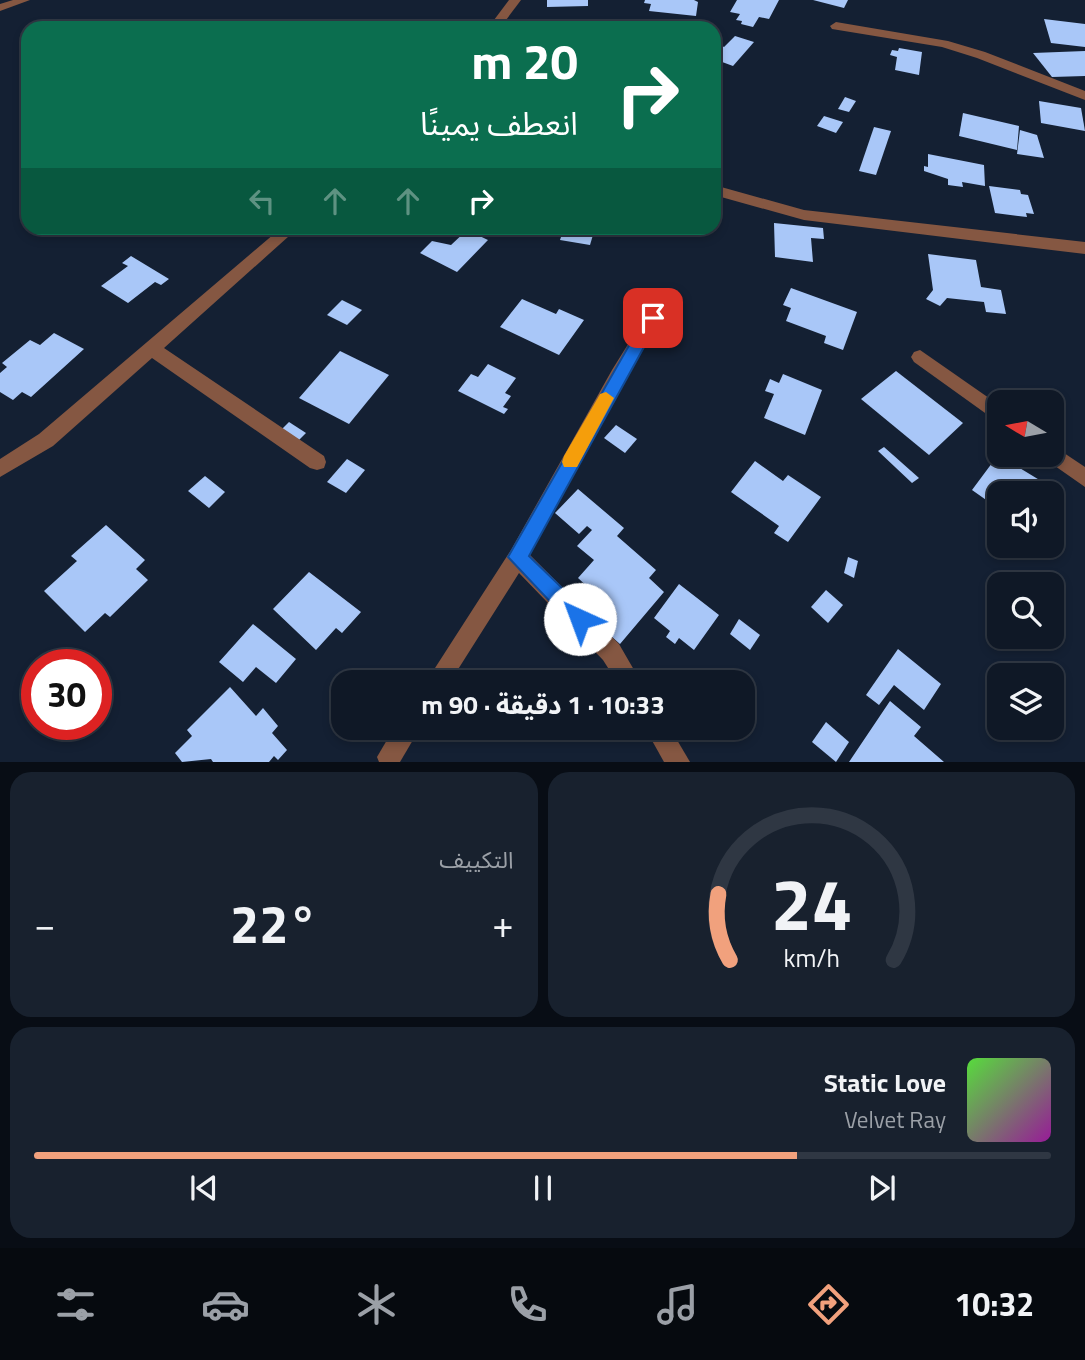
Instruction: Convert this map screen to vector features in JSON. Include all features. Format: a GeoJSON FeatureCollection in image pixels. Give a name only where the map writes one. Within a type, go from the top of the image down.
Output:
{"type":"FeatureCollection","features":[{"type":"Feature","properties":{"kind":"street"},"geometry":{"type":"LineString","coordinates":[[0,8],[24,0]]}},
{"type":"Feature","properties":{"kind":"street"},"geometry":{"type":"LineString","coordinates":[[499,21],[515,0]]}},
{"type":"Feature","properties":{"kind":"street"},"geometry":{"type":"LineString","coordinates":[[836,26],[956,47],[1085,96]]}},
{"type":"Feature","properties":{"kind":"street"},"geometry":{"type":"LineString","coordinates":[[721,192],[804,215],[1085,248]]}},
{"type":"Feature","properties":{"kind":"street"},"geometry":{"type":"LineString","coordinates":[[0,469],[46,440],[282,235]]}},
{"type":"Feature","properties":{"kind":"street"},"geometry":{"type":"LineString","coordinates":[[445,670],[518,557],[664,300]]}},
{"type":"Feature","properties":{"kind":"street"},"geometry":{"type":"LineString","coordinates":[[151,348],[317,462]]}},
{"type":"Feature","properties":{"kind":"street"},"geometry":{"type":"LineString","coordinates":[[920,357],[987,406]]}},
{"type":"Feature","properties":{"kind":"street"},"geometry":{"type":"LineString","coordinates":[[1064,462],[1085,478]]}},
{"type":"Feature","properties":{"kind":"street"},"geometry":{"type":"LineString","coordinates":[[518,557],[611,652],[622,670]]}},
{"type":"Feature","properties":{"kind":"street"},"geometry":{"type":"LineString","coordinates":[[389,757],[400,740]]}},
{"type":"Feature","properties":{"kind":"street"},"geometry":{"type":"LineString","coordinates":[[665,740],[678,761]]}},
{"type":"Feature","properties":{"kind":"building"},"geometry":{"type":"Polygon","coordinates":[[[547,0],[588,0],[588,6],[547,7],[547,0]]]}},
{"type":"Feature","properties":{"kind":"building"},"geometry":{"type":"Polygon","coordinates":[[[645,0],[694,0],[698,2],[696,16],[649,11],[651,4],[644,3],[645,0]]]}},
{"type":"Feature","properties":{"kind":"building"},"geometry":{"type":"Polygon","coordinates":[[[737,0],[779,0],[769,19],[759,17],[753,27],[741,24],[742,21],[736,20],[740,14],[730,12],[737,0]]]}},
{"type":"Feature","properties":{"kind":"building"},"geometry":{"type":"Polygon","coordinates":[[[813,0],[848,0],[844,8],[813,0]]]}},
{"type":"Feature","properties":{"kind":"building"},"geometry":{"type":"Polygon","coordinates":[[[1044,19],[1085,24],[1085,47],[1051,43],[1044,19]]]}},
{"type":"Feature","properties":{"kind":"building"},"geometry":{"type":"Polygon","coordinates":[[[735,36],[754,42],[733,66],[721,62],[721,46],[724,47],[735,36]]]}},
{"type":"Feature","properties":{"kind":"building"},"geometry":{"type":"Polygon","coordinates":[[[899,48],[922,52],[919,75],[895,70],[897,57],[890,55],[892,50],[898,51],[899,48]]]}},
{"type":"Feature","properties":{"kind":"building"},"geometry":{"type":"Polygon","coordinates":[[[1085,51],[1085,76],[1052,77],[1033,53],[1085,51]]]}},
{"type":"Feature","properties":{"kind":"building"},"geometry":{"type":"Polygon","coordinates":[[[845,97],[856,101],[849,112],[838,109],[845,97]]]}},
{"type":"Feature","properties":{"kind":"building"},"geometry":{"type":"Polygon","coordinates":[[[1039,101],[1081,108],[1085,131],[1041,123],[1039,101]]]}},
{"type":"Feature","properties":{"kind":"building"},"geometry":{"type":"Polygon","coordinates":[[[963,113],[1019,126],[1017,150],[959,136],[963,113]]]}},
{"type":"Feature","properties":{"kind":"building"},"geometry":{"type":"Polygon","coordinates":[[[824,116],[843,122],[836,133],[817,126],[824,116]]]}},
{"type":"Feature","properties":{"kind":"building"},"geometry":{"type":"Polygon","coordinates":[[[874,127],[891,131],[876,175],[859,171],[874,127]]]}},
{"type":"Feature","properties":{"kind":"building"},"geometry":{"type":"Polygon","coordinates":[[[1020,130],[1037,135],[1044,158],[1017,154],[1020,130]]]}},
{"type":"Feature","properties":{"kind":"building"},"geometry":{"type":"Polygon","coordinates":[[[928,154],[984,165],[985,186],[962,182],[963,187],[948,185],[948,179],[924,171],[924,166],[928,167],[928,154]]]}},
{"type":"Feature","properties":{"kind":"building"},"geometry":{"type":"Polygon","coordinates":[[[989,186],[1020,190],[1021,194],[1028,195],[1034,214],[1026,213],[1027,217],[995,213],[989,186]]]}},
{"type":"Feature","properties":{"kind":"building"},"geometry":{"type":"Polygon","coordinates":[[[774,223],[823,228],[824,239],[811,238],[813,262],[775,257],[774,223]]]}},
{"type":"Feature","properties":{"kind":"building"},"geometry":{"type":"Polygon","coordinates":[[[462,235],[478,235],[488,240],[457,272],[420,253],[432,241],[451,245],[462,235]]]}},
{"type":"Feature","properties":{"kind":"building"},"geometry":{"type":"Polygon","coordinates":[[[562,235],[593,235],[590,245],[560,240],[562,235]]]}},
{"type":"Feature","properties":{"kind":"building"},"geometry":{"type":"Polygon","coordinates":[[[928,254],[976,260],[981,287],[1001,290],[1006,314],[986,312],[984,302],[947,298],[940,306],[926,299],[933,290],[928,254]]]}},
{"type":"Feature","properties":{"kind":"building"},"geometry":{"type":"Polygon","coordinates":[[[131,256],[169,279],[161,285],[155,282],[128,303],[101,286],[128,266],[122,263],[131,256]]]}},
{"type":"Feature","properties":{"kind":"building"},"geometry":{"type":"Polygon","coordinates":[[[791,288],[857,312],[843,350],[824,343],[826,336],[786,321],[791,308],[783,305],[791,288]]]}},
{"type":"Feature","properties":{"kind":"building"},"geometry":{"type":"Polygon","coordinates":[[[522,299],[556,314],[559,309],[584,320],[559,355],[500,327],[522,299]]]}},
{"type":"Feature","properties":{"kind":"building"},"geometry":{"type":"Polygon","coordinates":[[[342,300],[362,310],[347,325],[327,315],[342,300]]]}},
{"type":"Feature","properties":{"kind":"building"},"geometry":{"type":"Polygon","coordinates":[[[54,333],[84,349],[31,397],[22,392],[13,400],[0,392],[0,373],[7,367],[2,363],[30,340],[40,345],[54,333]]]}},
{"type":"Feature","properties":{"kind":"building"},"geometry":{"type":"Polygon","coordinates":[[[340,351],[389,375],[349,424],[299,398],[340,351]]]}},
{"type":"Feature","properties":{"kind":"building"},"geometry":{"type":"Polygon","coordinates":[[[488,364],[516,378],[505,393],[511,396],[503,407],[508,409],[504,414],[458,391],[471,374],[478,377],[488,364]]]}},
{"type":"Feature","properties":{"kind":"building"},"geometry":{"type":"Polygon","coordinates":[[[896,371],[963,423],[929,455],[861,399],[896,371]]]}},
{"type":"Feature","properties":{"kind":"building"},"geometry":{"type":"Polygon","coordinates":[[[783,374],[822,390],[805,435],[764,418],[774,394],[765,391],[770,379],[779,383],[783,374]]]}},
{"type":"Feature","properties":{"kind":"building"},"geometry":{"type":"Polygon","coordinates":[[[289,422],[306,433],[299,440],[282,429],[289,422]]]}},
{"type":"Feature","properties":{"kind":"building"},"geometry":{"type":"Polygon","coordinates":[[[616,425],[637,439],[625,453],[604,438],[616,425]]]}},
{"type":"Feature","properties":{"kind":"building"},"geometry":{"type":"Polygon","coordinates":[[[884,447],[919,478],[912,483],[878,451],[884,447]]]}},
{"type":"Feature","properties":{"kind":"building"},"geometry":{"type":"Polygon","coordinates":[[[347,459],[365,470],[346,493],[327,482],[347,459]]]}},
{"type":"Feature","properties":{"kind":"building"},"geometry":{"type":"Polygon","coordinates":[[[755,461],[783,481],[788,475],[821,497],[788,542],[774,533],[779,526],[731,492],[755,461]]]}},
{"type":"Feature","properties":{"kind":"building"},"geometry":{"type":"Polygon","coordinates":[[[989,467],[1018,467],[1041,481],[987,481],[987,501],[972,490],[989,467]]]}},
{"type":"Feature","properties":{"kind":"building"},"geometry":{"type":"Polygon","coordinates":[[[205,476],[225,492],[209,508],[188,491],[205,476]]]}},
{"type":"Feature","properties":{"kind":"building"},"geometry":{"type":"Polygon","coordinates":[[[578,489],[624,528],[617,536],[656,570],[649,578],[664,592],[620,644],[604,630],[617,614],[578,578],[594,560],[577,546],[592,530],[587,526],[579,534],[555,513],[578,489]]]}},
{"type":"Feature","properties":{"kind":"building"},"geometry":{"type":"Polygon","coordinates":[[[106,525],[145,560],[136,569],[148,580],[110,617],[105,613],[85,632],[44,591],[77,561],[71,556],[106,525]]]}},
{"type":"Feature","properties":{"kind":"building"},"geometry":{"type":"Polygon","coordinates":[[[848,557],[858,561],[854,578],[844,573],[848,557]]]}},
{"type":"Feature","properties":{"kind":"building"},"geometry":{"type":"Polygon","coordinates":[[[309,572],[361,612],[342,633],[336,628],[316,650],[273,609],[309,572]]]}},
{"type":"Feature","properties":{"kind":"building"},"geometry":{"type":"Polygon","coordinates":[[[679,584],[719,615],[694,650],[679,638],[675,644],[666,637],[670,631],[654,618],[679,584]]]}},
{"type":"Feature","properties":{"kind":"building"},"geometry":{"type":"Polygon","coordinates":[[[826,590],[843,605],[828,623],[811,607],[826,590]]]}},
{"type":"Feature","properties":{"kind":"building"},"geometry":{"type":"Polygon","coordinates":[[[739,619],[760,635],[750,650],[730,634],[739,619]]]}},
{"type":"Feature","properties":{"kind":"building"},"geometry":{"type":"Polygon","coordinates":[[[253,624],[296,659],[276,683],[256,667],[243,682],[219,662],[253,624]]]}},
{"type":"Feature","properties":{"kind":"building"},"geometry":{"type":"Polygon","coordinates":[[[898,649],[941,684],[924,710],[894,685],[879,705],[866,695],[898,649]]]}},
{"type":"Feature","properties":{"kind":"building"},"geometry":{"type":"Polygon","coordinates":[[[230,687],[256,716],[263,708],[278,726],[272,733],[287,750],[278,760],[274,756],[269,762],[213,762],[211,759],[182,762],[175,753],[192,736],[187,730],[230,687]]]}},
{"type":"Feature","properties":{"kind":"building"},"geometry":{"type":"Polygon","coordinates":[[[890,701],[921,727],[914,736],[944,762],[849,762],[890,701]]]}},
{"type":"Feature","properties":{"kind":"building"},"geometry":{"type":"Polygon","coordinates":[[[826,722],[849,742],[836,762],[812,742],[826,722]]]}},
{"type":"Feature","properties":{"kind":"slow traffic"},"geometry":{"type":"LineString","coordinates":[[571,462],[606,398]]}},
{"type":"Feature","properties":{"kind":"route"},"geometry":{"type":"LineString","coordinates":[[580,619],[518,557],[618,375],[653,318]]}}]}
